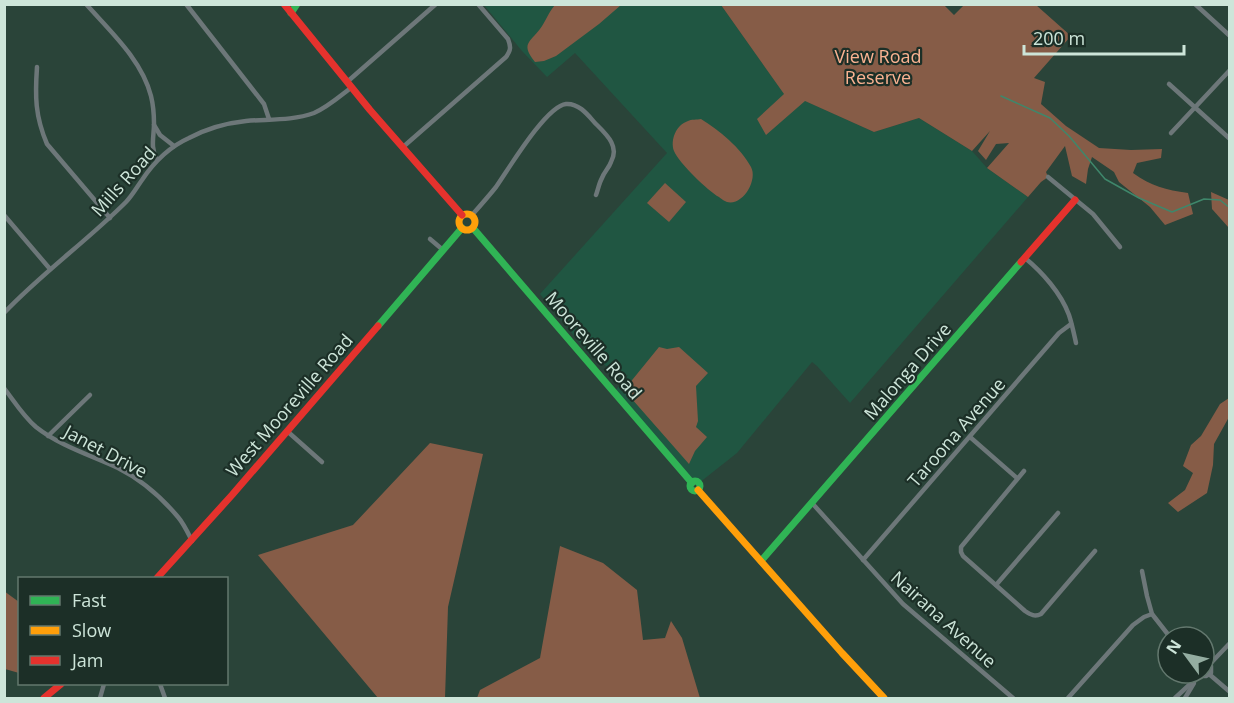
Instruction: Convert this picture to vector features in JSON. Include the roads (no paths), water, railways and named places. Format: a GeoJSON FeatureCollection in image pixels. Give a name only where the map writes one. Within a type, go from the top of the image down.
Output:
{"type":"FeatureCollection","features":[{"type":"Feature","properties":{"kind":"main road"},"geometry":{"type":"LineString","coordinates":[[284,4],[349,84],[462,215]]}},
{"type":"Feature","properties":{"kind":"main road"},"geometry":{"type":"LineString","coordinates":[[291,13],[297,4]]}},
{"type":"Feature","properties":{"kind":"main road","name":"Malonga Drive"},"geometry":{"type":"LineString","coordinates":[[761,561],[1075,200]]}},
{"type":"Feature","properties":{"kind":"main road"},"geometry":{"type":"LineString","coordinates":[[462,215],[472,215],[476,221],[473,228],[469,230],[462,228],[459,223],[462,215]]}},
{"type":"Feature","properties":{"kind":"main road","name":"West Mooreville Road"},"geometry":{"type":"LineString","coordinates":[[159,577],[462,228]]}},
{"type":"Feature","properties":{"kind":"main road","name":"Mooreville Road"},"geometry":{"type":"LineString","coordinates":[[473,228],[692,483],[696,481],[699,483],[698,490],[884,699]]}},
{"type":"Feature","properties":{"kind":"main road"},"geometry":{"type":"LineString","coordinates":[[44,699],[60,685]]}},
{"type":"Feature","properties":{"kind":"street"},"geometry":{"type":"LineString","coordinates":[[86,4],[137,65],[151,96],[154,125],[153,153],[157,160]]}},
{"type":"Feature","properties":{"kind":"street"},"geometry":{"type":"LineString","coordinates":[[186,4],[264,104],[269,119]]}},
{"type":"Feature","properties":{"kind":"street","name":"Mills Road"},"geometry":{"type":"LineString","coordinates":[[4,313],[129,200],[157,160],[174,146],[210,129],[243,121],[292,118],[314,112],[334,101],[349,84],[436,4]]}},
{"type":"Feature","properties":{"kind":"street"},"geometry":{"type":"LineString","coordinates":[[403,147],[511,51],[508,39],[478,4]]}},
{"type":"Feature","properties":{"kind":"street"},"geometry":{"type":"LineString","coordinates":[[1195,4],[1230,36]]}},
{"type":"Feature","properties":{"kind":"street"},"geometry":{"type":"LineString","coordinates":[[37,67],[36,111],[47,144],[110,218]]}},
{"type":"Feature","properties":{"kind":"street"},"geometry":{"type":"LineString","coordinates":[[1171,133],[1230,70]]}},
{"type":"Feature","properties":{"kind":"street"},"geometry":{"type":"LineString","coordinates":[[1169,84],[1230,140]]}},
{"type":"Feature","properties":{"kind":"street"},"geometry":{"type":"LineString","coordinates":[[472,215],[550,114],[556,108],[567,104],[578,106],[585,112],[614,147],[614,157],[602,178],[596,195]]}},
{"type":"Feature","properties":{"kind":"street"},"geometry":{"type":"LineString","coordinates":[[154,125],[160,135],[174,146]]}},
{"type":"Feature","properties":{"kind":"street"},"geometry":{"type":"LineString","coordinates":[[1048,177],[1093,214],[1120,248]]}},
{"type":"Feature","properties":{"kind":"street"},"geometry":{"type":"LineString","coordinates":[[4,215],[50,269]]}},
{"type":"Feature","properties":{"kind":"street"},"geometry":{"type":"LineString","coordinates":[[430,239],[443,250]]}},
{"type":"Feature","properties":{"kind":"street"},"geometry":{"type":"LineString","coordinates":[[1025,258],[1052,285],[1064,304],[1076,343]]}},
{"type":"Feature","properties":{"kind":"street","name":"Taroona Avenue"},"geometry":{"type":"LineString","coordinates":[[863,560],[1059,333],[1071,324]]}},
{"type":"Feature","properties":{"kind":"street","name":"Janet Drive"},"geometry":{"type":"LineString","coordinates":[[4,388],[29,421],[48,436],[120,469],[138,480],[179,518],[192,541]]}},
{"type":"Feature","properties":{"kind":"street"},"geometry":{"type":"LineString","coordinates":[[48,436],[90,395]]}},
{"type":"Feature","properties":{"kind":"street"},"geometry":{"type":"LineString","coordinates":[[287,431],[322,462]]}},
{"type":"Feature","properties":{"kind":"street"},"geometry":{"type":"LineString","coordinates":[[970,437],[1017,478]]}},
{"type":"Feature","properties":{"kind":"street"},"geometry":{"type":"LineString","coordinates":[[1024,471],[961,547],[960,552],[963,556],[1033,616],[1041,614],[1095,551]]}},
{"type":"Feature","properties":{"kind":"street","name":"Nairana Avenue"},"geometry":{"type":"LineString","coordinates":[[812,503],[903,604],[1013,699]]}},
{"type":"Feature","properties":{"kind":"street"},"geometry":{"type":"LineString","coordinates":[[996,585],[1058,513]]}},
{"type":"Feature","properties":{"kind":"street"},"geometry":{"type":"LineString","coordinates":[[1143,571],[1152,614],[1161,625]]}},
{"type":"Feature","properties":{"kind":"street"},"geometry":{"type":"LineString","coordinates":[[1068,699],[1132,625],[1152,614]]}},
{"type":"Feature","properties":{"kind":"street"},"geometry":{"type":"LineString","coordinates":[[1216,656],[1230,643]]}},
{"type":"Feature","properties":{"kind":"street"},"geometry":{"type":"LineString","coordinates":[[1216,680],[1230,692]]}},
{"type":"Feature","properties":{"kind":"street"},"geometry":{"type":"LineString","coordinates":[[1175,699],[1190,685]]}},
{"type":"Feature","properties":{"kind":"street"},"geometry":{"type":"LineString","coordinates":[[1185,699],[1193,685]]}},
{"type":"Feature","properties":{"kind":"waterway"},"geometry":{"type":"LineString","coordinates":[[1001,96],[1050,118],[1069,136],[1105,179],[1139,198],[1172,212],[1204,199],[1220,200],[1230,208]]}},
{"type":"Feature","properties":{"kind":"park label","name":"View Road Reserve"},"geometry":{"type":"Point","coordinates":[878,66]}}]}
